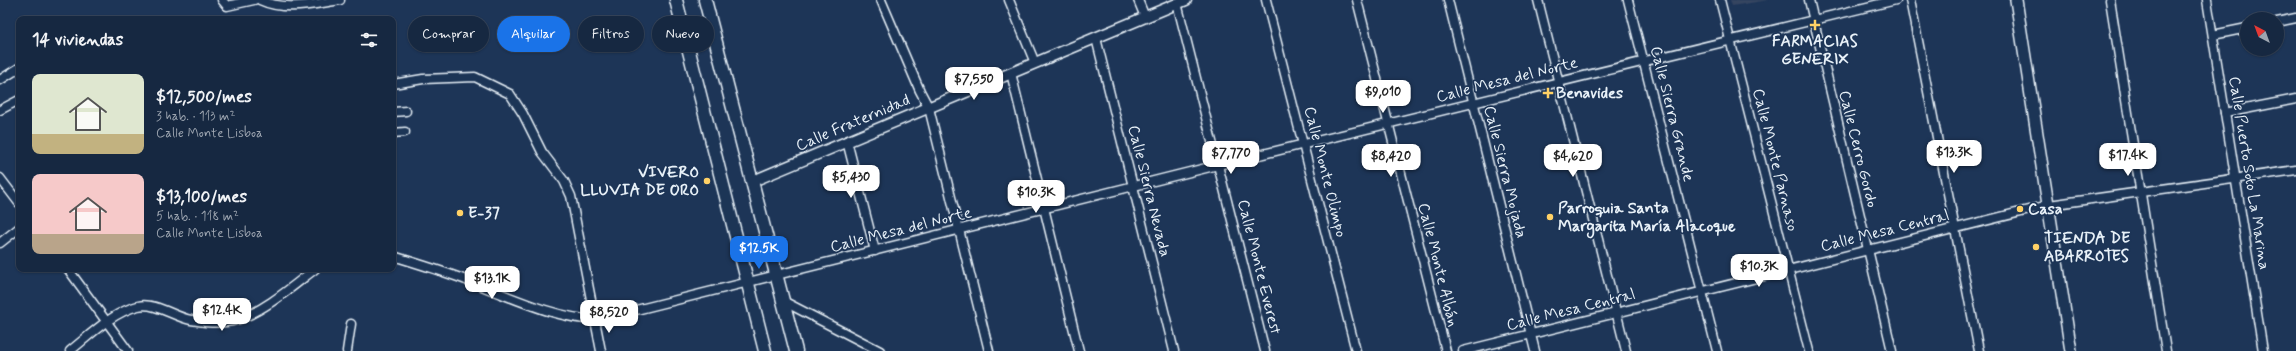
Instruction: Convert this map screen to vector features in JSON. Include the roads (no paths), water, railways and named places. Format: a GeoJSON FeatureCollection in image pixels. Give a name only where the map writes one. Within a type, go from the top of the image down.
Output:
{"type":"FeatureCollection","features":[{"type":"Feature","properties":{"kind":"main road"},"geometry":{"type":"LineString","coordinates":[[676,0],[764,351]]}},
{"type":"Feature","properties":{"kind":"main road"},"geometry":{"type":"LineString","coordinates":[[705,0],[796,351]]}},
{"type":"Feature","properties":{"kind":"main road"},"geometry":{"type":"LineString","coordinates":[[2016,0],[2071,351]]}},
{"type":"Feature","properties":{"kind":"street"},"geometry":{"type":"LineString","coordinates":[[225,3],[254,0]]}},
{"type":"Feature","properties":{"kind":"street"},"geometry":{"type":"LineString","coordinates":[[260,0],[285,8],[340,0]]}},
{"type":"Feature","properties":{"kind":"street"},"geometry":{"type":"LineString","coordinates":[[881,0],[920,91],[929,108],[989,351]]}},
{"type":"Feature","properties":{"kind":"street"},"geometry":{"type":"LineString","coordinates":[[1009,0],[1035,63]]}},
{"type":"Feature","properties":{"kind":"street"},"geometry":{"type":"LineString","coordinates":[[1138,0],[1145,17]]}},
{"type":"Feature","properties":{"kind":"street","name":"Calle Monte Olimpo"},"geometry":{"type":"LineString","coordinates":[[1266,0],[1356,351]]}},
{"type":"Feature","properties":{"kind":"street","name":"Calle Monte Albán"},"geometry":{"type":"LineString","coordinates":[[1357,0],[1446,351]]}},
{"type":"Feature","properties":{"kind":"street","name":"Calle Sierra Mojada"},"geometry":{"type":"LineString","coordinates":[[1448,0],[1535,351]]}},
{"type":"Feature","properties":{"kind":"street"},"geometry":{"type":"LineString","coordinates":[[1538,0],[1626,351]]}},
{"type":"Feature","properties":{"kind":"street","name":"Calle Sierra Grande"},"geometry":{"type":"LineString","coordinates":[[1628,0],[1645,60],[1717,351]]}},
{"type":"Feature","properties":{"kind":"street","name":"Calle Monte Parnaso"},"geometry":{"type":"LineString","coordinates":[[1720,0],[1809,351]]}},
{"type":"Feature","properties":{"kind":"street","name":"Calle Cerro Gordo"},"geometry":{"type":"LineString","coordinates":[[1809,0],[1812,19],[1892,351]]}},
{"type":"Feature","properties":{"kind":"street","name":"Calle Mesa del Norte"},"geometry":{"type":"LineString","coordinates":[[596,320],[1045,210],[1133,186],[1388,123],[1812,19],[1896,0]]}},
{"type":"Feature","properties":{"kind":"street"},"geometry":{"type":"LineString","coordinates":[[1910,0],[1979,351]]}},
{"type":"Feature","properties":{"kind":"street"},"geometry":{"type":"LineString","coordinates":[[2110,0],[2166,351]]}},
{"type":"Feature","properties":{"kind":"street","name":"Calle Puerto Soto La Marina"},"geometry":{"type":"LineString","coordinates":[[2207,0],[2263,351]]}},
{"type":"Feature","properties":{"kind":"street","name":"Calle Fraternidad"},"geometry":{"type":"LineString","coordinates":[[753,181],[1182,2]]}},
{"type":"Feature","properties":{"kind":"street","name":"Calle Monte Everest"},"geometry":{"type":"LineString","coordinates":[[1182,2],[1218,165],[1266,351]]}},
{"type":"Feature","properties":{"kind":"street"},"geometry":{"type":"LineString","coordinates":[[2284,21],[2296,18]]}},
{"type":"Feature","properties":{"kind":"street"},"geometry":{"type":"LineString","coordinates":[[2213,35],[2240,29]]}},
{"type":"Feature","properties":{"kind":"street","name":"Calle Sierra Nevada"},"geometry":{"type":"LineString","coordinates":[[1096,38],[1174,351]]}},
{"type":"Feature","properties":{"kind":"street"},"geometry":{"type":"LineString","coordinates":[[0,80],[16,71]]}},
{"type":"Feature","properties":{"kind":"street"},"geometry":{"type":"LineString","coordinates":[[1011,73],[1079,351]]}},
{"type":"Feature","properties":{"kind":"street"},"geometry":{"type":"LineString","coordinates":[[396,84],[423,79],[475,77],[510,94],[523,114],[542,152],[564,181],[571,196],[601,351]]}},
{"type":"Feature","properties":{"kind":"street"},"geometry":{"type":"LineString","coordinates":[[2225,113],[2296,99]]}},
{"type":"Feature","properties":{"kind":"street"},"geometry":{"type":"LineString","coordinates":[[0,110],[16,102]]}},
{"type":"Feature","properties":{"kind":"street"},"geometry":{"type":"LineString","coordinates":[[396,112],[406,111]]}},
{"type":"Feature","properties":{"kind":"street"},"geometry":{"type":"LineString","coordinates":[[396,133],[405,132]]}},
{"type":"Feature","properties":{"kind":"street"},"geometry":{"type":"LineString","coordinates":[[847,141],[875,251]]}},
{"type":"Feature","properties":{"kind":"street","name":"Calle Mesa Central"},"geometry":{"type":"LineString","coordinates":[[1463,351],[2049,205],[2296,170]]}},
{"type":"Feature","properties":{"kind":"street"},"geometry":{"type":"LineString","coordinates":[[0,178],[16,199]]}},
{"type":"Feature","properties":{"kind":"street"},"geometry":{"type":"LineString","coordinates":[[0,243],[16,230]]}},
{"type":"Feature","properties":{"kind":"street"},"geometry":{"type":"LineString","coordinates":[[396,257],[454,275],[559,314],[582,319],[596,320]]}},
{"type":"Feature","properties":{"kind":"street"},"geometry":{"type":"LineString","coordinates":[[70,272],[128,351]]}},
{"type":"Feature","properties":{"kind":"street"},"geometry":{"type":"LineString","coordinates":[[70,351],[125,310],[140,306],[154,307],[190,320],[236,320],[253,312],[312,272]]}},
{"type":"Feature","properties":{"kind":"street"},"geometry":{"type":"LineString","coordinates":[[783,301],[880,351]]}},
{"type":"Feature","properties":{"kind":"street"},"geometry":{"type":"LineString","coordinates":[[347,351],[351,324]]}},
{"type":"Feature","properties":{"kind":"place","name":"FARMACIAS GENERIX"},"geometry":{"type":"Point","coordinates":[1815,25]}},
{"type":"Feature","properties":{"kind":"place","name":"Benavides"},"geometry":{"type":"Point","coordinates":[1548,93]}},
{"type":"Feature","properties":{"kind":"place","name":"VIVERO LLUVIA DE ORO"},"geometry":{"type":"Point","coordinates":[707,181]}},
{"type":"Feature","properties":{"kind":"place","name":"Casa"},"geometry":{"type":"Point","coordinates":[2020,209]}},
{"type":"Feature","properties":{"kind":"place","name":"E-37"},"geometry":{"type":"Point","coordinates":[460,213]}},
{"type":"Feature","properties":{"kind":"place","name":"Parroquia Santa Margarita María Alacoque"},"geometry":{"type":"Point","coordinates":[1550,217]}},
{"type":"Feature","properties":{"kind":"place","name":"TIENDA DE ABARROTES"},"geometry":{"type":"Point","coordinates":[2036,247]}}]}
